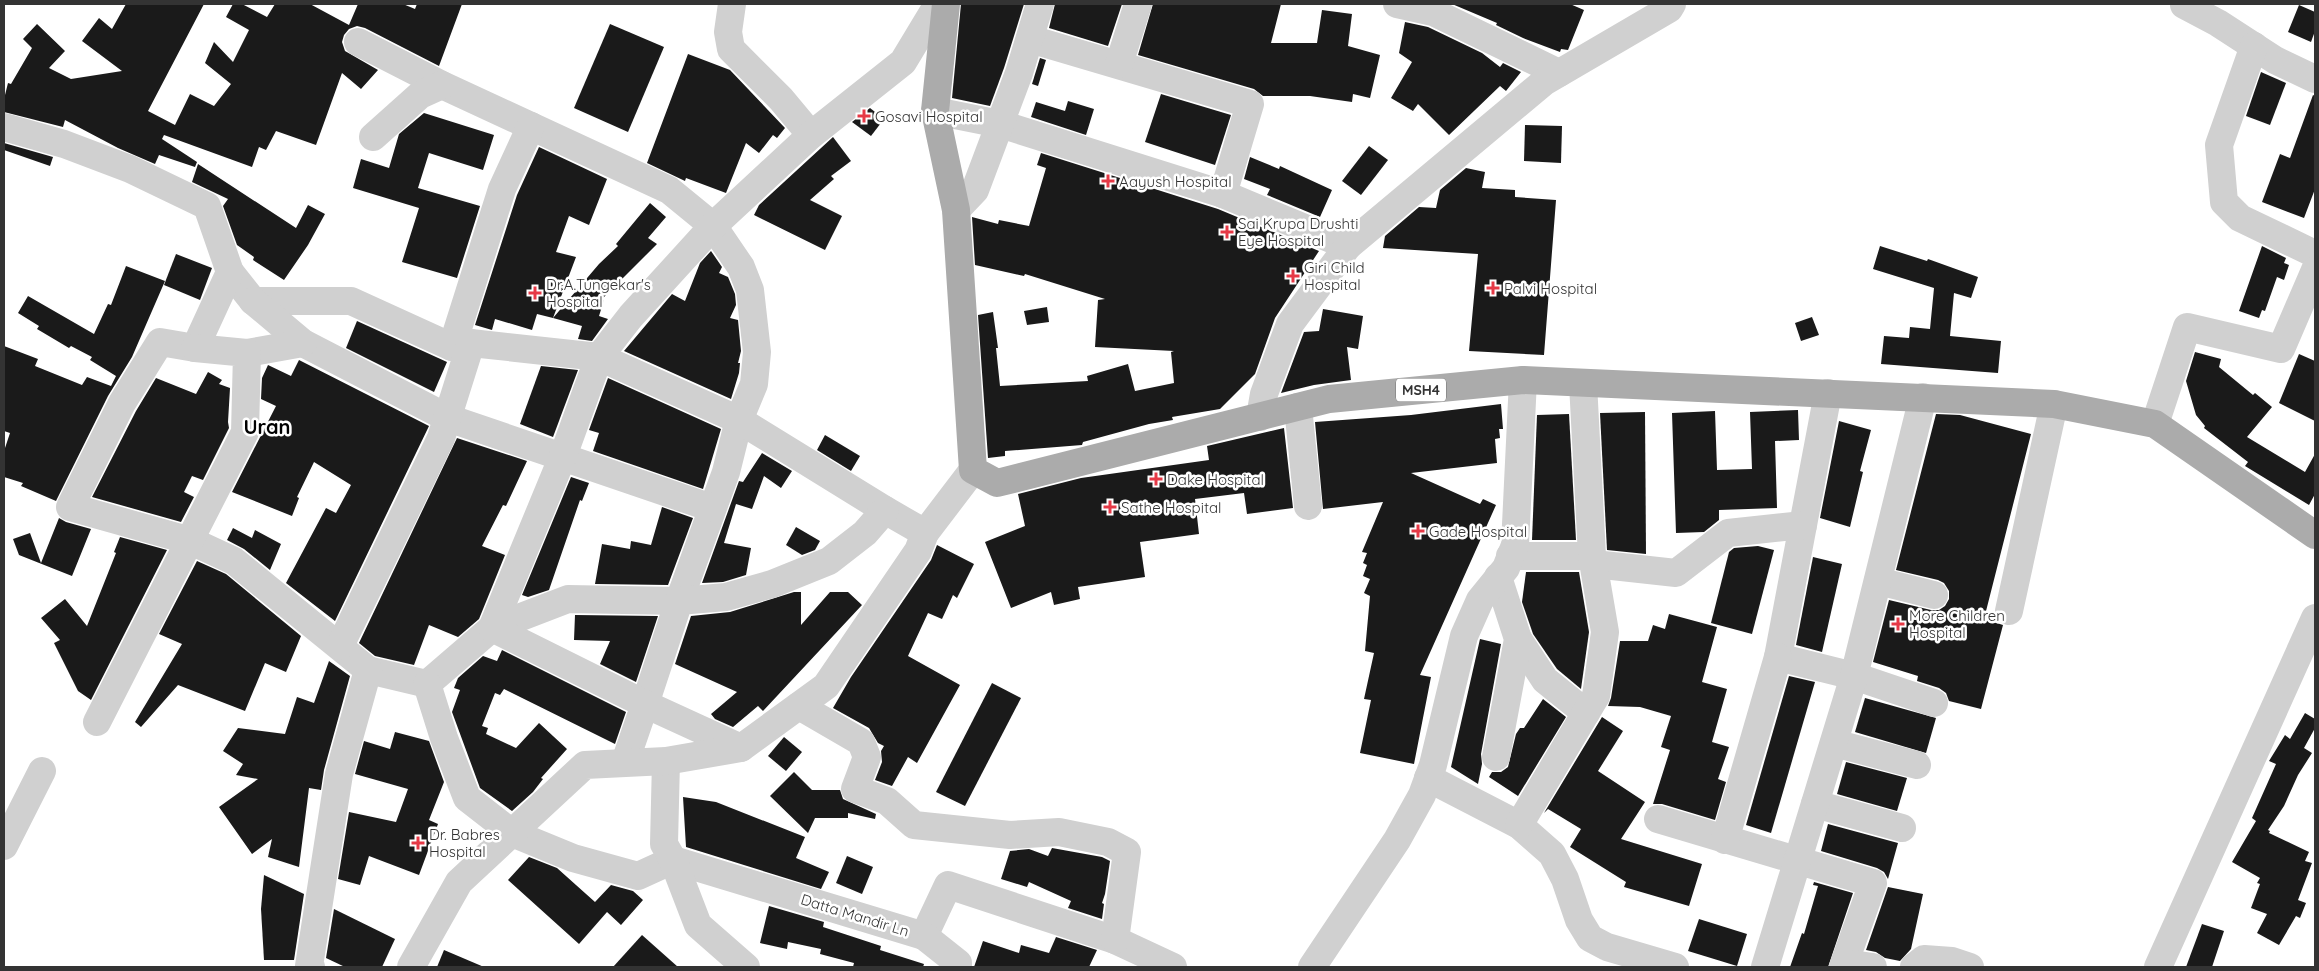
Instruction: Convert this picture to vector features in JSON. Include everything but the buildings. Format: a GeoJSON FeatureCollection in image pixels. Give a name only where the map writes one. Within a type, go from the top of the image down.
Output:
{"type":"FeatureCollection","features":[{"type":"Feature","properties":{"kind":"main road"},"geometry":{"type":"LineString","coordinates":[[946,4],[935,111],[956,210],[973,470]]}},
{"type":"Feature","properties":{"kind":"main road","name":"MSH4"},"geometry":{"type":"LineString","coordinates":[[973,470],[997,484],[1329,399],[1523,380],[1923,397],[2054,404],[2155,424],[2315,535]]}},
{"type":"Feature","properties":{"kind":"street"},"geometry":{"type":"LineString","coordinates":[[732,4],[728,32],[731,49],[781,100],[811,135]]}},
{"type":"Feature","properties":{"kind":"street"},"geometry":{"type":"LineString","coordinates":[[492,628],[563,456],[599,357],[631,316],[713,226],[811,135],[903,62],[938,4]]}},
{"type":"Feature","properties":{"kind":"street"},"geometry":{"type":"LineString","coordinates":[[956,210],[975,190],[1030,39],[1040,4]]}},
{"type":"Feature","properties":{"kind":"street"},"geometry":{"type":"LineString","coordinates":[[1119,64],[1138,4]]}},
{"type":"Feature","properties":{"kind":"street"},"geometry":{"type":"LineString","coordinates":[[1397,4],[1433,12],[1559,73]]}},
{"type":"Feature","properties":{"kind":"street"},"geometry":{"type":"LineString","coordinates":[[1260,417],[1264,394],[1290,324],[1348,246],[1544,82],[1669,9],[1672,4]]}},
{"type":"Feature","properties":{"kind":"street"},"geometry":{"type":"LineString","coordinates":[[2184,5],[2218,23],[2275,60],[2315,79]]}},
{"type":"Feature","properties":{"kind":"street"},"geometry":{"type":"LineString","coordinates":[[1030,39],[1250,104],[1223,194]]}},
{"type":"Feature","properties":{"kind":"street"},"geometry":{"type":"LineString","coordinates":[[358,42],[442,85],[669,190],[713,226],[741,267],[750,290],[757,352],[754,384],[739,420],[726,472],[679,600],[625,762]]}},
{"type":"Feature","properties":{"kind":"street"},"geometry":{"type":"LineString","coordinates":[[2254,46],[2219,145],[2224,202],[2240,218],[2315,254]]}},
{"type":"Feature","properties":{"kind":"street"},"geometry":{"type":"LineString","coordinates":[[373,137],[420,95],[442,85]]}},
{"type":"Feature","properties":{"kind":"street"},"geometry":{"type":"LineString","coordinates":[[935,111],[1000,124],[1223,194],[1348,246]]}},
{"type":"Feature","properties":{"kind":"street"},"geometry":{"type":"LineString","coordinates":[[340,646],[441,438],[448,418],[462,345],[502,190],[531,126]]}},
{"type":"Feature","properties":{"kind":"street"},"geometry":{"type":"LineString","coordinates":[[4,127],[64,144],[130,169],[207,206],[230,272],[254,301],[304,343],[448,418],[712,508]]}},
{"type":"Feature","properties":{"kind":"street"},"geometry":{"type":"LineString","coordinates":[[2155,424],[2187,327],[2280,349],[2315,270]]}},
{"type":"Feature","properties":{"kind":"street"},"geometry":{"type":"LineString","coordinates":[[195,348],[230,272]]}},
{"type":"Feature","properties":{"kind":"street"},"geometry":{"type":"LineString","coordinates":[[254,301],[351,301],[462,345],[599,357],[739,420],[925,533]]}},
{"type":"Feature","properties":{"kind":"street"},"geometry":{"type":"LineString","coordinates":[[304,343],[247,353],[195,348],[160,342],[122,403],[70,507],[192,541],[234,560],[368,670],[427,684]]}},
{"type":"Feature","properties":{"kind":"street"},"geometry":{"type":"LineString","coordinates":[[97,722],[192,541],[245,432],[247,353]]}},
{"type":"Feature","properties":{"kind":"street"},"geometry":{"type":"LineString","coordinates":[[1312,967],[1397,840],[1422,795],[1433,765],[1464,636],[1480,600],[1504,567],[1515,545],[1518,516],[1523,380]]}},
{"type":"Feature","properties":{"kind":"street"},"geometry":{"type":"LineString","coordinates":[[1519,825],[1596,696],[1605,632],[1593,560],[1583,383]]}},
{"type":"Feature","properties":{"kind":"street"},"geometry":{"type":"LineString","coordinates":[[1726,840],[1778,657],[1828,393]]}},
{"type":"Feature","properties":{"kind":"street"},"geometry":{"type":"LineString","coordinates":[[1765,967],[1854,676],[1923,397]]}},
{"type":"Feature","properties":{"kind":"street"},"geometry":{"type":"LineString","coordinates":[[2009,611],[2054,404]]}},
{"type":"Feature","properties":{"kind":"street"},"geometry":{"type":"LineString","coordinates":[[1298,407],[1308,506]]}},
{"type":"Feature","properties":{"kind":"street"},"geometry":{"type":"LineString","coordinates":[[411,967],[459,882],[585,765],[666,761],[742,748],[826,686],[918,551],[925,533],[973,470]]}},
{"type":"Feature","properties":{"kind":"street"},"geometry":{"type":"LineString","coordinates":[[427,684],[492,628],[568,599],[679,600],[726,597],[772,584],[830,560],[865,533],[885,510]]}},
{"type":"Feature","properties":{"kind":"street"},"geometry":{"type":"LineString","coordinates":[[1504,567],[1593,560],[1676,574],[1728,533],[1803,526]]}},
{"type":"Feature","properties":{"kind":"street"},"geometry":{"type":"LineString","coordinates":[[1496,757],[1518,639],[1504,567]]}},
{"type":"Feature","properties":{"kind":"street"},"geometry":{"type":"LineString","coordinates":[[1878,581],[1934,595]]}},
{"type":"Feature","properties":{"kind":"street"},"geometry":{"type":"LineString","coordinates":[[2158,967],[2315,618]]}},
{"type":"Feature","properties":{"kind":"street"},"geometry":{"type":"LineString","coordinates":[[492,628],[645,704],[742,748]]}},
{"type":"Feature","properties":{"kind":"street"},"geometry":{"type":"LineString","coordinates":[[1518,639],[1545,680],[1586,713]]}},
{"type":"Feature","properties":{"kind":"street"},"geometry":{"type":"LineString","coordinates":[[1778,657],[1854,676],[1934,703]]}},
{"type":"Feature","properties":{"kind":"street"},"geometry":{"type":"LineString","coordinates":[[311,967],[309,966],[339,774],[368,670]]}},
{"type":"Feature","properties":{"kind":"street"},"geometry":{"type":"LineString","coordinates":[[427,684],[444,738],[467,798],[512,833],[573,858],[638,876],[673,860]]}},
{"type":"Feature","properties":{"kind":"street"},"geometry":{"type":"LineString","coordinates":[[799,706],[861,742],[867,756],[855,789],[887,801],[914,826],[1010,835],[1059,832],[1108,842],[1127,852],[1115,940]]}},
{"type":"Feature","properties":{"kind":"street"},"geometry":{"type":"LineString","coordinates":[[1834,743],[1917,765]]}},
{"type":"Feature","properties":{"kind":"street"},"geometry":{"type":"LineString","coordinates":[[666,761],[664,844],[673,860],[698,925],[746,967]]}},
{"type":"Feature","properties":{"kind":"street"},"geometry":{"type":"LineString","coordinates":[[4,846],[42,771]]}},
{"type":"Feature","properties":{"kind":"street"},"geometry":{"type":"LineString","coordinates":[[1428,778],[1519,825],[1552,854],[1565,878],[1579,920],[1590,938],[1607,947],[1676,967]]}},
{"type":"Feature","properties":{"kind":"street"},"geometry":{"type":"LineString","coordinates":[[1815,804],[1902,828]]}},
{"type":"Feature","properties":{"kind":"street"},"geometry":{"type":"LineString","coordinates":[[1658,819],[1873,883],[1844,965],[1873,967]]}},
{"type":"Feature","properties":{"kind":"street","name":"Datta Mandir Ln"},"geometry":{"type":"LineString","coordinates":[[673,860],[924,936],[948,885],[1115,940],[1173,967]]}},
{"type":"Feature","properties":{"kind":"street"},"geometry":{"type":"LineString","coordinates":[[924,936],[958,963],[958,967]]}},
{"type":"Feature","properties":{"kind":"street"},"geometry":{"type":"LineString","coordinates":[[1914,967],[1924,959],[1952,961],[1970,967]]}},
{"type":"Feature","properties":{"kind":"place","name":"Gosavi Hospital"},"geometry":{"type":"Point","coordinates":[864,116]}},
{"type":"Feature","properties":{"kind":"place","name":"Aayush Hospital"},"geometry":{"type":"Point","coordinates":[1108,181]}},
{"type":"Feature","properties":{"kind":"place","name":"Sai Krupa Drushti Eye Hospital"},"geometry":{"type":"Point","coordinates":[1227,232]}},
{"type":"Feature","properties":{"kind":"place","name":"Giri Child Hospital"},"geometry":{"type":"Point","coordinates":[1293,276]}},
{"type":"Feature","properties":{"kind":"place","name":"Palvi Hospital"},"geometry":{"type":"Point","coordinates":[1493,288]}},
{"type":"Feature","properties":{"kind":"place","name":"Dr.A.Tungekar's Hospital"},"geometry":{"type":"Point","coordinates":[535,293]}},
{"type":"Feature","properties":{"kind":"place","name":"Dake Hospital"},"geometry":{"type":"Point","coordinates":[1156,479]}},
{"type":"Feature","properties":{"kind":"place","name":"Sathe Hospital"},"geometry":{"type":"Point","coordinates":[1110,507]}},
{"type":"Feature","properties":{"kind":"place","name":"Gade Hospital"},"geometry":{"type":"Point","coordinates":[1418,531]}},
{"type":"Feature","properties":{"kind":"place","name":"More Children Hospital"},"geometry":{"type":"Point","coordinates":[1898,624]}},
{"type":"Feature","properties":{"kind":"place","name":"Dr. Babres Hospital"},"geometry":{"type":"Point","coordinates":[418,843]}},
{"type":"Feature","properties":{"kind":"district","name":"Uran"},"geometry":{"type":"Point","coordinates":[267,426]}}]}
